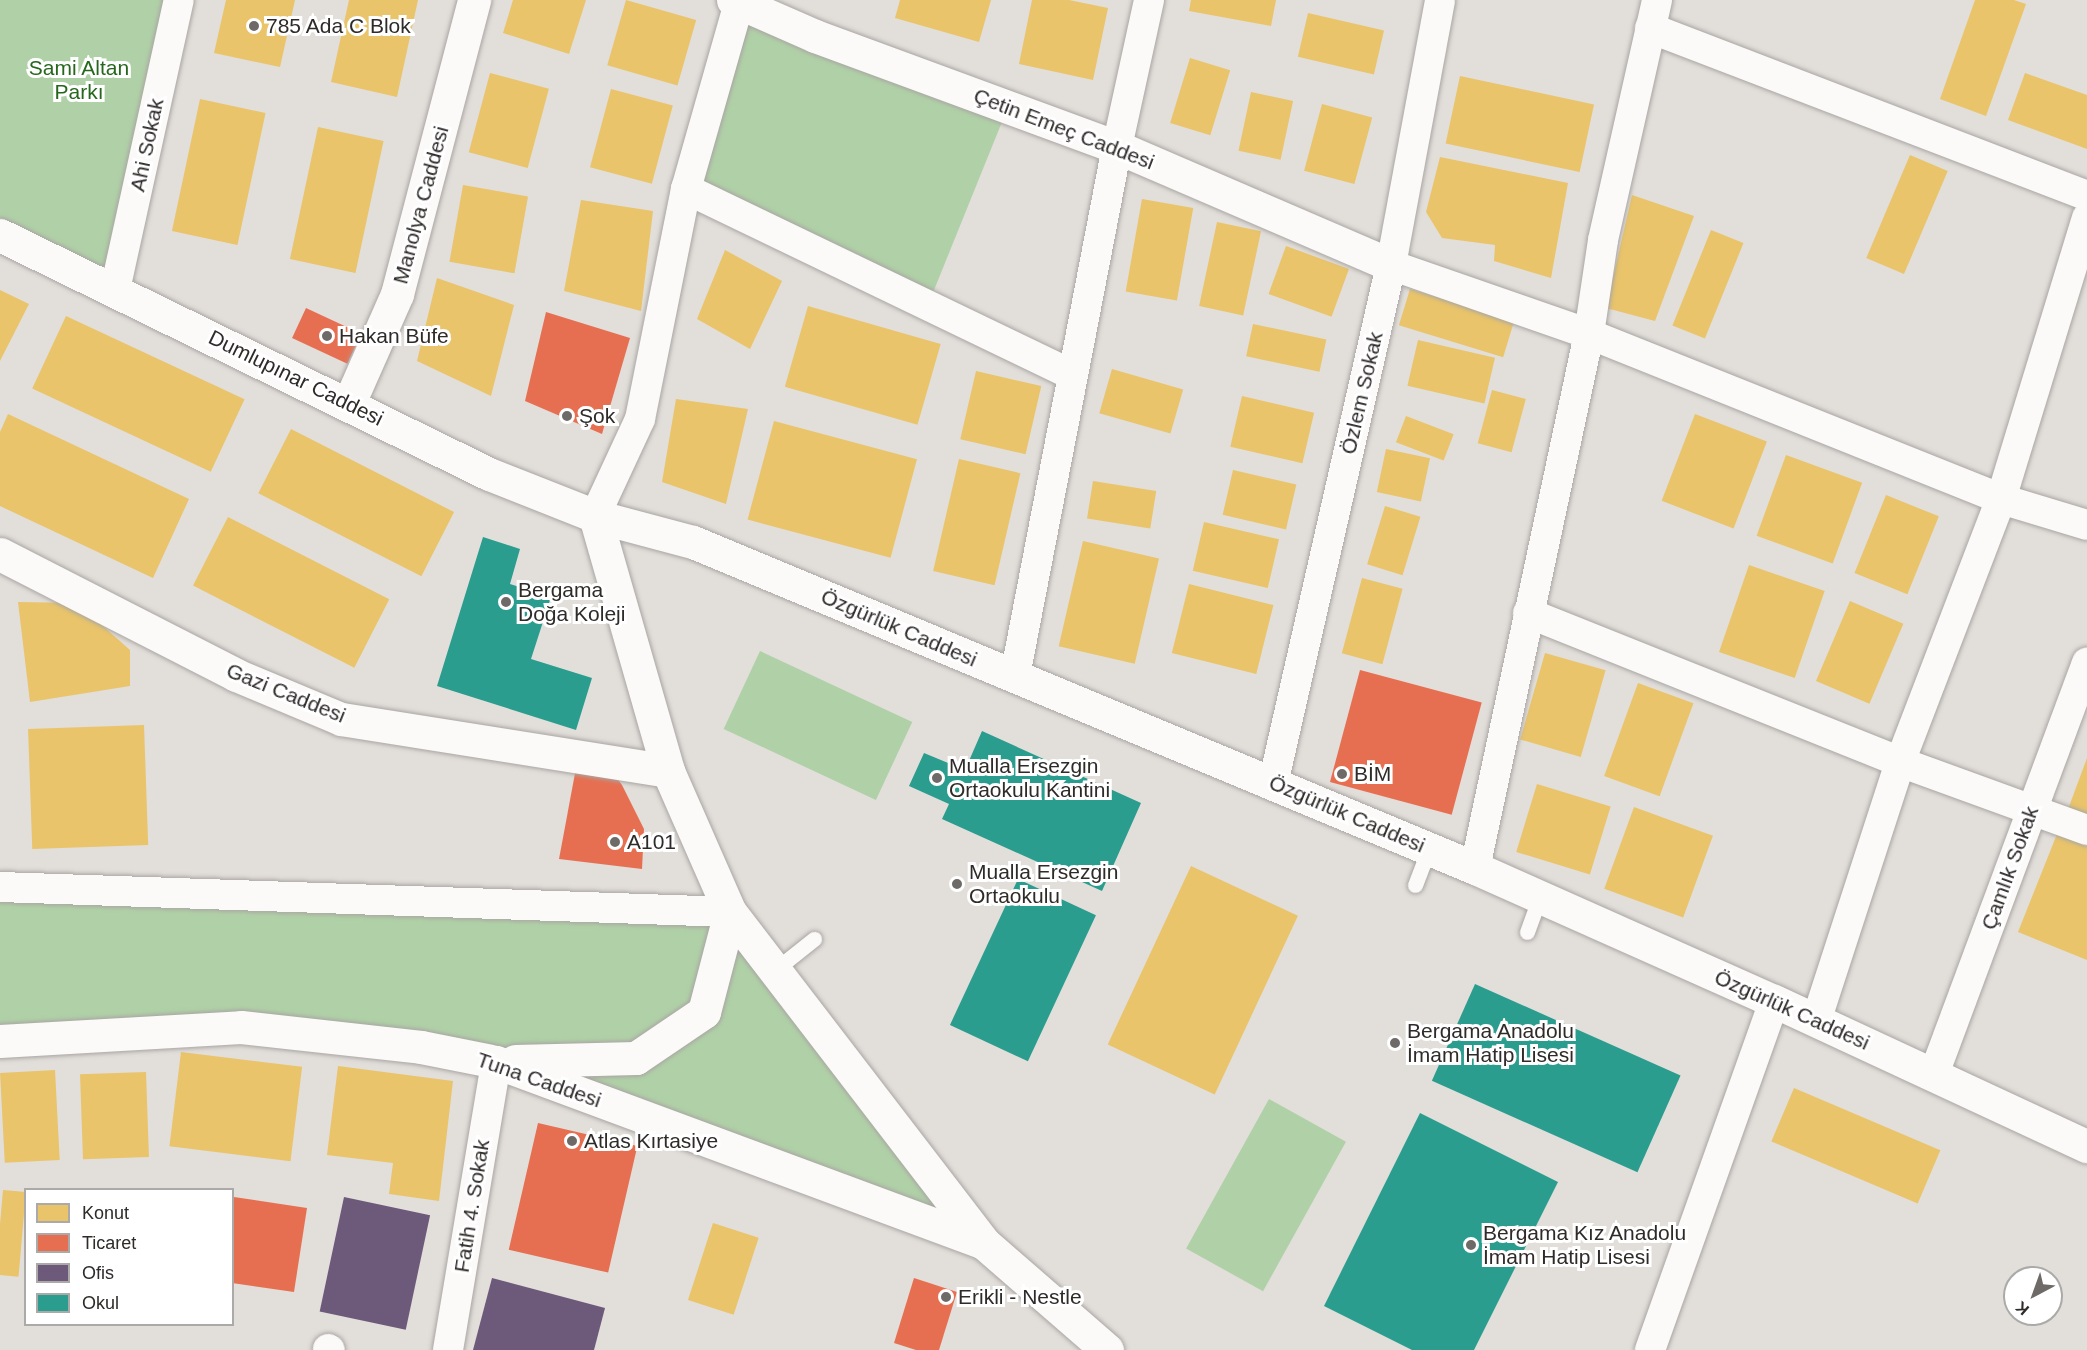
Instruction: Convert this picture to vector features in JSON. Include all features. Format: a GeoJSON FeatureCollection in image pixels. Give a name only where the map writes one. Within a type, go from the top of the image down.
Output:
{"type":"FeatureCollection","features":[{"type":"Feature","properties":{"kind":"main road","name":"Manolya Caddesi"},"geometry":{"type":"LineString","coordinates":[[349,404],[397,294],[474,0]]}},
{"type":"Feature","properties":{"kind":"main road","name":"Çetin Emeç Caddesi"},"geometry":{"type":"LineString","coordinates":[[737,1],[815,36],[1118,147],[1391,265]]}},
{"type":"Feature","properties":{"kind":"main road","name":"Dumlupınar Caddesi"},"geometry":{"type":"LineString","coordinates":[[0,235],[489,474],[595,516]]}},
{"type":"Feature","properties":{"kind":"main road","name":"Özgürlük Caddesi"},"geometry":{"type":"LineString","coordinates":[[595,516],[693,542],[1475,868],[1816,1020],[2087,1146]]}},
{"type":"Feature","properties":{"kind":"main road","name":"Tuna Caddesi"},"geometry":{"type":"LineString","coordinates":[[595,516],[668,771],[729,912],[984,1243],[1107,1350]]}},
{"type":"Feature","properties":{"kind":"main road","name":"Gazi Caddesi"},"geometry":{"type":"LineString","coordinates":[[0,554],[236,675],[341,719],[668,771]]}},
{"type":"Feature","properties":{"kind":"main road"},"geometry":{"type":"LineString","coordinates":[[496,1062],[636,1058],[704,1012],[729,912]]}},
{"type":"Feature","properties":{"kind":"main road","name":"Tuna Caddesi"},"geometry":{"type":"LineString","coordinates":[[0,1041],[241,1027],[421,1047],[496,1062],[984,1243]]}},
{"type":"Feature","properties":{"kind":"street","name":"Ahi Sokak"},"geometry":{"type":"LineString","coordinates":[[115,290],[179,0]]}},
{"type":"Feature","properties":{"kind":"street"},"geometry":{"type":"LineString","coordinates":[[1015,676],[1072,375],[1149,0]]}},
{"type":"Feature","properties":{"kind":"street","name":"Özlem Sokak"},"geometry":{"type":"LineString","coordinates":[[1273,784],[1391,265],[1440,0]]}},
{"type":"Feature","properties":{"kind":"street"},"geometry":{"type":"LineString","coordinates":[[1475,868],[1589,334],[1603,240],[1657,0]]}},
{"type":"Feature","properties":{"kind":"street"},"geometry":{"type":"LineString","coordinates":[[595,516],[640,419],[686,189],[737,1]]}},
{"type":"Feature","properties":{"kind":"street"},"geometry":{"type":"LineString","coordinates":[[1650,28],[2087,196]]}},
{"type":"Feature","properties":{"kind":"street"},"geometry":{"type":"LineString","coordinates":[[686,189],[1072,375]]}},
{"type":"Feature","properties":{"kind":"street"},"geometry":{"type":"LineString","coordinates":[[1816,1020],[1900,762],[2001,499],[2087,218]]}},
{"type":"Feature","properties":{"kind":"street"},"geometry":{"type":"LineString","coordinates":[[1391,265],[1589,334],[2001,499],[2047,510],[2087,525]]}},
{"type":"Feature","properties":{"kind":"street"},"geometry":{"type":"LineString","coordinates":[[1528,613],[1900,762],[2087,830]]}},
{"type":"Feature","properties":{"kind":"street","name":"Çamlık Sokak"},"geometry":{"type":"LineString","coordinates":[[1934,1074],[2087,662]]}},
{"type":"Feature","properties":{"kind":"street"},"geometry":{"type":"LineString","coordinates":[[0,887],[729,912]]}},
{"type":"Feature","properties":{"kind":"street"},"geometry":{"type":"LineString","coordinates":[[1650,1350],[1774,1001]]}},
{"type":"Feature","properties":{"kind":"street","name":"Fatih 4. Sokak"},"geometry":{"type":"LineString","coordinates":[[448,1350],[496,1062]]}},
{"type":"Feature","properties":{"kind":"lane"},"geometry":{"type":"LineString","coordinates":[[1415,885],[1429,849]]}},
{"type":"Feature","properties":{"kind":"lane"},"geometry":{"type":"LineString","coordinates":[[1527,932],[1540,897]]}},
{"type":"Feature","properties":{"kind":"lane"},"geometry":{"type":"LineString","coordinates":[[775,970],[814,939]]}},
{"type":"Feature","properties":{"kind":"green space","name":"Sami Altan Parkı"},"geometry":{"type":"Polygon","coordinates":[[[0,0],[179,0],[115,290],[0,235],[0,0]]]}},
{"type":"Feature","properties":{"kind":"green space"},"geometry":{"type":"Polygon","coordinates":[[[739,2],[1008,107],[928,305],[686,189],[739,2]]]}},
{"type":"Feature","properties":{"kind":"green space"},"geometry":{"type":"Polygon","coordinates":[[[760,651],[912,722],[876,800],[724,729],[760,651]]]}},
{"type":"Feature","properties":{"kind":"green space"},"geometry":{"type":"Polygon","coordinates":[[[0,887],[730,912],[984,1243],[496,1062],[241,1027],[0,1040],[0,887]]]}},
{"type":"Feature","properties":{"kind":"green space"},"geometry":{"type":"Polygon","coordinates":[[[1269,1099],[1346,1142],[1263,1291],[1186,1249],[1269,1099]]]}},
{"type":"Feature","properties":{"kind":"building: Konut","name":"785 Ada C Blok"},"geometry":{"type":"Polygon","coordinates":[[[226,0],[295,0],[280,67],[214,53],[226,0]]]}},
{"type":"Feature","properties":{"kind":"building: Konut"},"geometry":{"type":"Polygon","coordinates":[[[349,0],[418,0],[397,97],[331,82],[349,0]]]}},
{"type":"Feature","properties":{"kind":"building: Konut"},"geometry":{"type":"Polygon","coordinates":[[[513,0],[586,0],[569,54],[503,33],[513,0]]]}},
{"type":"Feature","properties":{"kind":"building: Konut"},"geometry":{"type":"Polygon","coordinates":[[[626,0],[696,20],[677,85],[607,65],[626,0]]]}},
{"type":"Feature","properties":{"kind":"building: Konut"},"geometry":{"type":"Polygon","coordinates":[[[900,0],[991,0],[979,42],[895,18],[900,0]]]}},
{"type":"Feature","properties":{"kind":"building: Konut"},"geometry":{"type":"Polygon","coordinates":[[[1032,0],[1069,0],[1108,8],[1093,80],[1019,64],[1032,0]]]}},
{"type":"Feature","properties":{"kind":"building: Konut"},"geometry":{"type":"Polygon","coordinates":[[[1191,0],[1276,0],[1271,26],[1189,11],[1191,0]]]}},
{"type":"Feature","properties":{"kind":"building: Konut"},"geometry":{"type":"Polygon","coordinates":[[[1975,0],[2014,0],[2026,4],[1986,116],[1940,99],[1975,0]]]}},
{"type":"Feature","properties":{"kind":"building: Konut"},"geometry":{"type":"Polygon","coordinates":[[[1308,13],[1384,31],[1374,74],[1298,57],[1308,13]]]}},
{"type":"Feature","properties":{"kind":"building: Konut"},"geometry":{"type":"Polygon","coordinates":[[[1190,58],[1230,70],[1210,135],[1170,123],[1190,58]]]}},
{"type":"Feature","properties":{"kind":"building: Konut"},"geometry":{"type":"Polygon","coordinates":[[[490,73],[549,89],[528,168],[469,152],[490,73]]]}},
{"type":"Feature","properties":{"kind":"building: Konut"},"geometry":{"type":"Polygon","coordinates":[[[2025,73],[2087,95],[2087,149],[2008,120],[2025,73]]]}},
{"type":"Feature","properties":{"kind":"building: Konut"},"geometry":{"type":"Polygon","coordinates":[[[1460,76],[1594,104],[1580,172],[1446,143],[1460,76]]]}},
{"type":"Feature","properties":{"kind":"building: Konut"},"geometry":{"type":"Polygon","coordinates":[[[611,89],[673,106],[652,184],[590,167],[611,89]]]}},
{"type":"Feature","properties":{"kind":"building: Konut"},"geometry":{"type":"Polygon","coordinates":[[[1251,92],[1293,101],[1281,160],[1239,151],[1251,92]]]}},
{"type":"Feature","properties":{"kind":"building: Konut"},"geometry":{"type":"Polygon","coordinates":[[[200,99],[266,113],[237,245],[172,231],[200,99]]]}},
{"type":"Feature","properties":{"kind":"building: Konut"},"geometry":{"type":"Polygon","coordinates":[[[1322,104],[1372,117],[1354,184],[1304,171],[1322,104]]]}},
{"type":"Feature","properties":{"kind":"building: Konut"},"geometry":{"type":"Polygon","coordinates":[[[318,127],[384,141],[355,273],[290,259],[318,127]]]}},
{"type":"Feature","properties":{"kind":"building: Konut"},"geometry":{"type":"Polygon","coordinates":[[[1910,155],[1948,171],[1904,274],[1866,258],[1910,155]]]}},
{"type":"Feature","properties":{"kind":"building: Konut"},"geometry":{"type":"Polygon","coordinates":[[[1440,157],[1568,183],[1551,278],[1494,261],[1495,245],[1442,238],[1426,212],[1440,157]]]}},
{"type":"Feature","properties":{"kind":"building: Konut"},"geometry":{"type":"Polygon","coordinates":[[[463,185],[528,196],[514,273],[449,262],[463,185]]]}},
{"type":"Feature","properties":{"kind":"building: Konut"},"geometry":{"type":"Polygon","coordinates":[[[1632,195],[1694,216],[1655,321],[1606,308],[1632,195]]]}},
{"type":"Feature","properties":{"kind":"building: Konut"},"geometry":{"type":"Polygon","coordinates":[[[1142,199],[1193,208],[1177,301],[1126,292],[1142,199]]]}},
{"type":"Feature","properties":{"kind":"building: Konut"},"geometry":{"type":"Polygon","coordinates":[[[581,200],[653,211],[641,311],[564,291],[581,200]]]}},
{"type":"Feature","properties":{"kind":"building: Konut"},"geometry":{"type":"Polygon","coordinates":[[[1217,222],[1261,231],[1243,315],[1199,306],[1217,222]]]}},
{"type":"Feature","properties":{"kind":"building: Konut"},"geometry":{"type":"Polygon","coordinates":[[[1711,230],[1743,243],[1705,339],[1672,325],[1711,230]]]}},
{"type":"Feature","properties":{"kind":"building: Konut"},"geometry":{"type":"Polygon","coordinates":[[[1286,246],[1349,269],[1332,317],[1269,294],[1286,246]]]}},
{"type":"Feature","properties":{"kind":"building: Konut"},"geometry":{"type":"Polygon","coordinates":[[[725,250],[782,281],[750,349],[697,319],[725,250]]]}},
{"type":"Feature","properties":{"kind":"building: Konut"},"geometry":{"type":"Polygon","coordinates":[[[437,278],[514,305],[491,396],[417,361],[437,278]]]}},
{"type":"Feature","properties":{"kind":"building: Konut"},"geometry":{"type":"Polygon","coordinates":[[[1410,289],[1514,321],[1503,357],[1399,325],[1410,289]]]}},
{"type":"Feature","properties":{"kind":"building: Konut"},"geometry":{"type":"Polygon","coordinates":[[[0,290],[29,304],[0,361],[0,290]]]}},
{"type":"Feature","properties":{"kind":"building: Konut"},"geometry":{"type":"Polygon","coordinates":[[[808,306],[941,344],[918,425],[785,387],[808,306]]]}},
{"type":"Feature","properties":{"kind":"building: Konut"},"geometry":{"type":"Polygon","coordinates":[[[66,316],[245,399],[211,472],[32,389],[66,316]]]}},
{"type":"Feature","properties":{"kind":"building: Konut"},"geometry":{"type":"Polygon","coordinates":[[[1253,324],[1326,340],[1319,372],[1246,356],[1253,324]]]}},
{"type":"Feature","properties":{"kind":"building: Konut"},"geometry":{"type":"Polygon","coordinates":[[[1418,340],[1495,358],[1484,404],[1407,386],[1418,340]]]}},
{"type":"Feature","properties":{"kind":"building: Konut"},"geometry":{"type":"Polygon","coordinates":[[[1112,369],[1183,389],[1170,434],[1099,413],[1112,369]]]}},
{"type":"Feature","properties":{"kind":"building: Konut"},"geometry":{"type":"Polygon","coordinates":[[[976,371],[1041,386],[1026,454],[960,439],[976,371]]]}},
{"type":"Feature","properties":{"kind":"building: Konut"},"geometry":{"type":"Polygon","coordinates":[[[1492,390],[1526,399],[1512,452],[1478,443],[1492,390]]]}},
{"type":"Feature","properties":{"kind":"building: Konut"},"geometry":{"type":"Polygon","coordinates":[[[1242,396],[1314,413],[1302,463],[1230,447],[1242,396]]]}},
{"type":"Feature","properties":{"kind":"building: Konut"},"geometry":{"type":"Polygon","coordinates":[[[676,399],[748,409],[726,504],[662,482],[676,399]]]}},
{"type":"Feature","properties":{"kind":"building: Konut"},"geometry":{"type":"Polygon","coordinates":[[[8,414],[189,499],[153,578],[0,506],[0,432],[8,414]]]}},
{"type":"Feature","properties":{"kind":"building: Konut"},"geometry":{"type":"Polygon","coordinates":[[[1695,414],[1767,442],[1734,528],[1662,501],[1695,414]]]}},
{"type":"Feature","properties":{"kind":"building: Konut"},"geometry":{"type":"Polygon","coordinates":[[[1406,416],[1454,434],[1444,460],[1396,442],[1406,416]]]}},
{"type":"Feature","properties":{"kind":"building: Konut"},"geometry":{"type":"Polygon","coordinates":[[[774,421],[917,459],[891,558],[748,520],[774,421]]]}},
{"type":"Feature","properties":{"kind":"building: Konut"},"geometry":{"type":"Polygon","coordinates":[[[291,429],[454,512],[421,576],[258,493],[291,429]]]}},
{"type":"Feature","properties":{"kind":"building: Konut"},"geometry":{"type":"Polygon","coordinates":[[[1386,449],[1430,458],[1421,501],[1377,492],[1386,449]]]}},
{"type":"Feature","properties":{"kind":"building: Konut"},"geometry":{"type":"Polygon","coordinates":[[[1786,455],[1862,483],[1833,564],[1757,536],[1786,455]]]}},
{"type":"Feature","properties":{"kind":"building: Konut"},"geometry":{"type":"Polygon","coordinates":[[[959,459],[1020,473],[995,585],[933,571],[959,459]]]}},
{"type":"Feature","properties":{"kind":"building: Konut"},"geometry":{"type":"Polygon","coordinates":[[[1233,470],[1296,485],[1286,529],[1223,515],[1233,470]]]}},
{"type":"Feature","properties":{"kind":"building: Konut"},"geometry":{"type":"Polygon","coordinates":[[[1093,481],[1156,491],[1150,529],[1087,519],[1093,481]]]}},
{"type":"Feature","properties":{"kind":"building: Konut"},"geometry":{"type":"Polygon","coordinates":[[[1886,495],[1939,516],[1907,594],[1855,573],[1886,495]]]}},
{"type":"Feature","properties":{"kind":"building: Konut"},"geometry":{"type":"Polygon","coordinates":[[[1385,506],[1420,517],[1403,575],[1367,564],[1385,506]]]}},
{"type":"Feature","properties":{"kind":"building: Konut"},"geometry":{"type":"Polygon","coordinates":[[[228,517],[389,599],[354,668],[193,586],[228,517]]]}},
{"type":"Feature","properties":{"kind":"building: Konut"},"geometry":{"type":"Polygon","coordinates":[[[1204,522],[1279,539],[1268,588],[1193,571],[1204,522]]]}},
{"type":"Feature","properties":{"kind":"building: Konut"},"geometry":{"type":"Polygon","coordinates":[[[1083,541],[1159,559],[1135,664],[1059,646],[1083,541]]]}},
{"type":"Feature","properties":{"kind":"building: Konut"},"geometry":{"type":"Polygon","coordinates":[[[1749,565],[1825,591],[1795,678],[1719,652],[1749,565]]]}},
{"type":"Feature","properties":{"kind":"building: Konut"},"geometry":{"type":"Polygon","coordinates":[[[1362,578],[1403,589],[1382,664],[1342,653],[1362,578]]]}},
{"type":"Feature","properties":{"kind":"building: Konut"},"geometry":{"type":"Polygon","coordinates":[[[1189,584],[1273,605],[1256,674],[1172,653],[1189,584]]]}},
{"type":"Feature","properties":{"kind":"building: Konut"},"geometry":{"type":"Polygon","coordinates":[[[1850,601],[1903,624],[1869,704],[1816,681],[1850,601]]]}},
{"type":"Feature","properties":{"kind":"building: Konut"},"geometry":{"type":"Polygon","coordinates":[[[18,602],[77,603],[130,650],[130,686],[30,702],[18,602]]]}},
{"type":"Feature","properties":{"kind":"building: Konut"},"geometry":{"type":"Polygon","coordinates":[[[1545,653],[1606,670],[1581,757],[1520,740],[1545,653]]]}},
{"type":"Feature","properties":{"kind":"building: Konut"},"geometry":{"type":"Polygon","coordinates":[[[1638,683],[1693,703],[1660,796],[1604,776],[1638,683]]]}},
{"type":"Feature","properties":{"kind":"building: Konut"},"geometry":{"type":"Polygon","coordinates":[[[144,725],[148,845],[32,849],[28,729],[144,725]]]}},
{"type":"Feature","properties":{"kind":"building: Konut"},"geometry":{"type":"Polygon","coordinates":[[[2087,758],[2087,820],[2067,812],[2087,758]]]}},
{"type":"Feature","properties":{"kind":"building: Konut"},"geometry":{"type":"Polygon","coordinates":[[[1537,784],[1611,807],[1590,874],[1516,852],[1537,784]]]}},
{"type":"Feature","properties":{"kind":"building: Konut"},"geometry":{"type":"Polygon","coordinates":[[[1634,807],[1713,836],[1683,917],[1604,889],[1634,807]]]}},
{"type":"Feature","properties":{"kind":"building: Konut"},"geometry":{"type":"Polygon","coordinates":[[[2057,834],[2087,846],[2087,960],[2018,932],[2057,834]]]}},
{"type":"Feature","properties":{"kind":"building: Konut"},"geometry":{"type":"Polygon","coordinates":[[[1191,866],[1298,916],[1215,1094],[1108,1045],[1191,866]]]}},
{"type":"Feature","properties":{"kind":"building: Konut"},"geometry":{"type":"Polygon","coordinates":[[[181,1052],[302,1067],[291,1161],[169,1146],[181,1052]]]}},
{"type":"Feature","properties":{"kind":"building: Konut"},"geometry":{"type":"Polygon","coordinates":[[[338,1066],[453,1081],[439,1201],[389,1194],[393,1163],[327,1155],[338,1066]]]}},
{"type":"Feature","properties":{"kind":"building: Konut"},"geometry":{"type":"Polygon","coordinates":[[[55,1070],[60,1160],[5,1163],[0,1073],[55,1070]]]}},
{"type":"Feature","properties":{"kind":"building: Konut"},"geometry":{"type":"Polygon","coordinates":[[[146,1072],[149,1157],[83,1159],[80,1074],[146,1072]]]}},
{"type":"Feature","properties":{"kind":"building: Konut"},"geometry":{"type":"Polygon","coordinates":[[[1794,1088],[1940,1150],[1918,1204],[1771,1141],[1794,1088]]]}},
{"type":"Feature","properties":{"kind":"building: Konut"},"geometry":{"type":"Polygon","coordinates":[[[3,1190],[24,1192],[19,1277],[0,1275],[3,1190]]]}},
{"type":"Feature","properties":{"kind":"building: Konut"},"geometry":{"type":"Polygon","coordinates":[[[713,1223],[759,1238],[734,1315],[688,1300],[713,1223]]]}},
{"type":"Feature","properties":{"kind":"building: Ticaret","name":"Hakan Büfe"},"geometry":{"type":"Polygon","coordinates":[[[306,308],[361,334],[347,364],[292,338],[306,308]]]}},
{"type":"Feature","properties":{"kind":"building: Ticaret"},"geometry":{"type":"Polygon","coordinates":[[[546,312],[630,338],[602,434],[525,401],[546,312]]]}},
{"type":"Feature","properties":{"kind":"building: Ticaret"},"geometry":{"type":"Polygon","coordinates":[[[1360,670],[1482,703],[1452,815],[1330,782],[1360,670]]]}},
{"type":"Feature","properties":{"kind":"building: Ticaret"},"geometry":{"type":"Polygon","coordinates":[[[576,768],[611,770],[622,785],[644,829],[642,869],[559,859],[576,768]]]}},
{"type":"Feature","properties":{"kind":"building: Ticaret"},"geometry":{"type":"Polygon","coordinates":[[[538,1123],[637,1146],[608,1273],[509,1250],[538,1123]]]}},
{"type":"Feature","properties":{"kind":"building: Ticaret"},"geometry":{"type":"Polygon","coordinates":[[[234,1197],[307,1208],[294,1292],[234,1283],[234,1197]]]}},
{"type":"Feature","properties":{"kind":"building: Ticaret"},"geometry":{"type":"Polygon","coordinates":[[[914,1278],[957,1292],[939,1350],[916,1350],[894,1343],[914,1278]]]}},
{"type":"Feature","properties":{"kind":"building: Ofis"},"geometry":{"type":"Polygon","coordinates":[[[344,1197],[430,1215],[406,1330],[320,1311],[344,1197]]]}},
{"type":"Feature","properties":{"kind":"building: Ofis"},"geometry":{"type":"Polygon","coordinates":[[[492,1278],[605,1308],[594,1350],[473,1350],[492,1278]]]}},
{"type":"Feature","properties":{"kind":"building: Okul","name":"Bergama Doğa Koleji"},"geometry":{"type":"Polygon","coordinates":[[[483,537],[520,549],[510,584],[551,597],[531,659],[592,678],[576,730],[437,686],[483,537]]]}},
{"type":"Feature","properties":{"kind":"building: Okul"},"geometry":{"type":"Polygon","coordinates":[[[982,731],[1141,803],[1102,891],[942,819],[949,804],[909,786],[924,753],[965,770],[982,731]]]}},
{"type":"Feature","properties":{"kind":"building: Okul","name":"Mualla Ersezgin Ortaokulu"},"geometry":{"type":"Polygon","coordinates":[[[1018,879],[1096,915],[1028,1061],[950,1025],[1018,879]]]}},
{"type":"Feature","properties":{"kind":"building: Okul","name":"Bergama Anadolu İmam Hatip Lisesi"},"geometry":{"type":"Polygon","coordinates":[[[1475,984],[1681,1076],[1637,1172],[1432,1081],[1475,984]]]}},
{"type":"Feature","properties":{"kind":"building: Okul","name":"Bergama Kız Anadolu İmam Hatip Lisesi"},"geometry":{"type":"Polygon","coordinates":[[[1420,1113],[1558,1182],[1474,1350],[1412,1350],[1324,1306],[1420,1113]]]}},
{"type":"Feature","properties":{"kind":"place","name":"785 Ada C Blok"},"geometry":{"type":"Point","coordinates":[254,26]}},
{"type":"Feature","properties":{"kind":"place","name":"Hakan Büfe"},"geometry":{"type":"Point","coordinates":[327,336]}},
{"type":"Feature","properties":{"kind":"place","name":"Şok"},"geometry":{"type":"Point","coordinates":[567,416]}},
{"type":"Feature","properties":{"kind":"place","name":"Bergama Doğa Koleji"},"geometry":{"type":"Point","coordinates":[506,602]}},
{"type":"Feature","properties":{"kind":"place","name":"BİM"},"geometry":{"type":"Point","coordinates":[1342,774]}},
{"type":"Feature","properties":{"kind":"place","name":"Mualla Ersezgin Ortaokulu Kantini"},"geometry":{"type":"Point","coordinates":[937,778]}},
{"type":"Feature","properties":{"kind":"place","name":"A101"},"geometry":{"type":"Point","coordinates":[615,842]}},
{"type":"Feature","properties":{"kind":"place","name":"Mualla Ersezgin Ortaokulu"},"geometry":{"type":"Point","coordinates":[957,884]}},
{"type":"Feature","properties":{"kind":"place","name":"Bergama Anadolu İmam Hatip Lisesi"},"geometry":{"type":"Point","coordinates":[1395,1043]}},
{"type":"Feature","properties":{"kind":"place","name":"Atlas Kırtasiye"},"geometry":{"type":"Point","coordinates":[572,1141]}},
{"type":"Feature","properties":{"kind":"place","name":"Bergama Kız Anadolu İmam Hatip Lisesi"},"geometry":{"type":"Point","coordinates":[1471,1245]}},
{"type":"Feature","properties":{"kind":"place","name":"Erikli - Nestle"},"geometry":{"type":"Point","coordinates":[946,1297]}}]}
